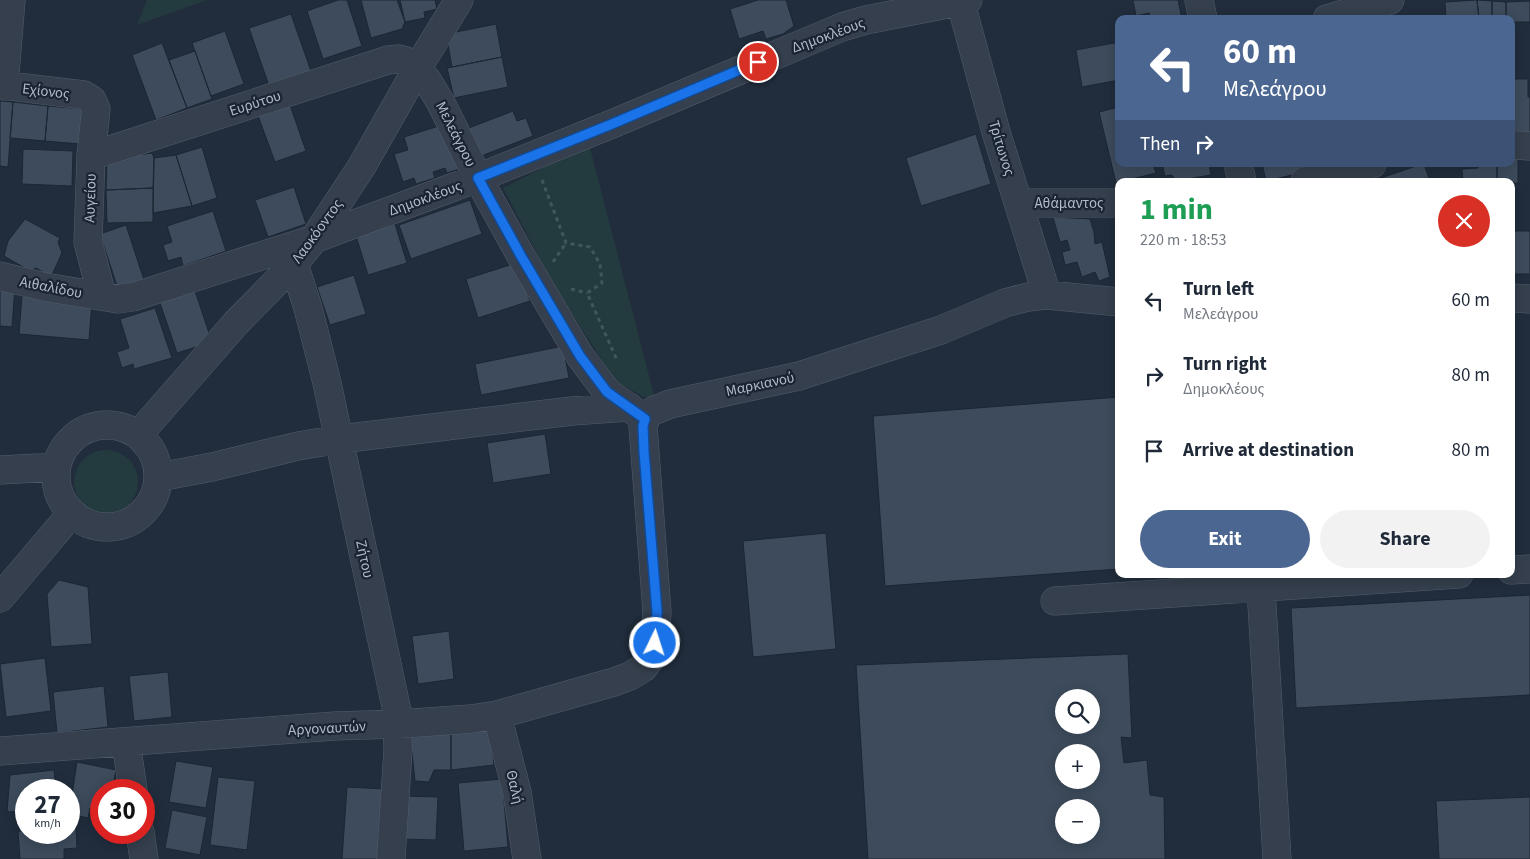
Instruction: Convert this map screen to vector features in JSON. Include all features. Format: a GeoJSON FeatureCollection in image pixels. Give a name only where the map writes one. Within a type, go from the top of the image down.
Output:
{"type":"FeatureCollection","features":[{"type":"Feature","properties":{"kind":"street"},"geometry":{"type":"LineString","coordinates":[[2,85],[12,0]]}},
{"type":"Feature","properties":{"kind":"street","name":"Λαοκόοντος"},"geometry":{"type":"LineString","coordinates":[[138,435],[236,323],[294,264],[314,239],[362,166],[459,0]]}},
{"type":"Feature","properties":{"kind":"street","name":"Δημοκλέους"},"geometry":{"type":"LineString","coordinates":[[102,296],[118,299],[133,297],[314,239],[534,156],[842,27],[866,20],[963,0]]}},
{"type":"Feature","properties":{"kind":"street","name":"Τρίτωνος"},"geometry":{"type":"LineString","coordinates":[[963,0],[994,123],[1047,295]]}},
{"type":"Feature","properties":{"kind":"street"},"geometry":{"type":"LineString","coordinates":[[1199,0],[1202,15]]}},
{"type":"Feature","properties":{"kind":"street"},"geometry":{"type":"LineString","coordinates":[[1340,15],[1390,0]]}},
{"type":"Feature","properties":{"kind":"street","name":"Ευρύτου"},"geometry":{"type":"LineString","coordinates":[[91,156],[388,60],[399,59],[406,61],[417,69]]}},
{"type":"Feature","properties":{"kind":"street","name":"Μελεάγρου"},"geometry":{"type":"LineString","coordinates":[[417,69],[427,80],[441,103],[478,178],[580,356],[607,392],[637,413]]}},
{"type":"Feature","properties":{"kind":"street","name":"Εχίονος"},"geometry":{"type":"LineString","coordinates":[[2,85],[84,95],[92,100]]}},
{"type":"Feature","properties":{"kind":"street","name":"Αυγείου"},"geometry":{"type":"LineString","coordinates":[[92,100],[96,109],[91,156],[88,242],[102,296]]}},
{"type":"Feature","properties":{"kind":"street"},"geometry":{"type":"LineString","coordinates":[[1515,145],[1530,146]]}},
{"type":"Feature","properties":{"kind":"street"},"geometry":{"type":"LineString","coordinates":[[1317,178],[1360,167]]}},
{"type":"Feature","properties":{"kind":"street","name":"Αθάμαντος"},"geometry":{"type":"LineString","coordinates":[[1019,203],[1115,203]]}},
{"type":"Feature","properties":{"kind":"street","name":"Ζήτου"},"geometry":{"type":"LineString","coordinates":[[294,264],[318,343],[392,685],[398,724],[397,775],[391,859]]}},
{"type":"Feature","properties":{"kind":"street","name":"Αιθαλίδου"},"geometry":{"type":"LineString","coordinates":[[0,276],[45,287],[102,296]]}},
{"type":"Feature","properties":{"kind":"street","name":"Μαρκιανού"},"geometry":{"type":"LineString","coordinates":[[637,413],[653,411],[670,404],[799,376],[941,330],[1005,303],[1028,297],[1047,295],[1115,302]]}},
{"type":"Feature","properties":{"kind":"street"},"geometry":{"type":"LineString","coordinates":[[1515,298],[1530,300]]}},
{"type":"Feature","properties":{"kind":"street"},"geometry":{"type":"LineString","coordinates":[[159,477],[212,467],[290,447],[340,439],[572,411],[637,413]]}},
{"type":"Feature","properties":{"kind":"street","name":"Αργοναυτών"},"geometry":{"type":"LineString","coordinates":[[0,750],[334,726],[398,724],[497,715],[630,676],[645,666],[650,659],[655,643],[657,612],[643,426],[637,413]]}},
{"type":"Feature","properties":{"kind":"street"},"geometry":{"type":"LineString","coordinates":[[101,425],[127,428],[138,435],[147,443],[154,454],[159,477],[155,494],[146,510],[132,521],[124,524],[104,527],[92,525],[81,520],[64,504],[58,492],[56,467],[60,455],[67,444],[88,428],[101,425]]}},
{"type":"Feature","properties":{"kind":"street"},"geometry":{"type":"LineString","coordinates":[[0,470],[56,467]]}},
{"type":"Feature","properties":{"kind":"street"},"geometry":{"type":"LineString","coordinates":[[0,598],[72,513]]}},
{"type":"Feature","properties":{"kind":"street"},"geometry":{"type":"LineString","coordinates":[[1515,570],[1530,569]]}},
{"type":"Feature","properties":{"kind":"street"},"geometry":{"type":"LineString","coordinates":[[1056,600],[1403,578]]}},
{"type":"Feature","properties":{"kind":"street"},"geometry":{"type":"LineString","coordinates":[[1262,588],[1277,859]]}},
{"type":"Feature","properties":{"kind":"street","name":"Θαλή"},"geometry":{"type":"LineString","coordinates":[[497,715],[517,792],[527,859]]}},
{"type":"Feature","properties":{"kind":"street"},"geometry":{"type":"LineString","coordinates":[[126,742],[131,779]]}},
{"type":"Feature","properties":{"kind":"street"},"geometry":{"type":"LineString","coordinates":[[142,844],[144,859]]}},
{"type":"Feature","properties":{"kind":"path"},"geometry":{"type":"LineString","coordinates":[[534,156],[566,243],[590,247],[600,264],[602,283],[587,294],[619,364]]}},
{"type":"Feature","properties":{"kind":"green space"},"geometry":{"type":"Polygon","coordinates":[[[147,0],[207,0],[137,25],[147,0]]]}},
{"type":"Feature","properties":{"kind":"green space"},"geometry":{"type":"Polygon","coordinates":[[[589,144],[655,399],[642,396],[616,382],[553,284],[503,188],[589,144]]]}},
{"type":"Feature","properties":{"kind":"green space"},"geometry":{"type":"Polygon","coordinates":[[[100,450],[112,450],[129,459],[136,470],[138,482],[136,494],[129,505],[112,514],[100,514],[88,509],[79,500],[74,488],[74,476],[79,464],[88,455],[100,450]]]}},
{"type":"Feature","properties":{"kind":"green space"},"geometry":{"type":"Polygon","coordinates":[[[1169,578],[1223,578],[1169,581],[1169,578]]]}},
{"type":"Feature","properties":{"kind":"building"},"geometry":{"type":"Polygon","coordinates":[[[338,0],[347,0],[362,46],[323,59],[307,11],[338,0]]]}},
{"type":"Feature","properties":{"kind":"building"},"geometry":{"type":"Polygon","coordinates":[[[361,0],[397,0],[405,22],[402,29],[371,38],[361,0]]]}},
{"type":"Feature","properties":{"kind":"building"},"geometry":{"type":"Polygon","coordinates":[[[400,0],[435,0],[437,9],[424,12],[425,18],[405,22],[400,0]]]}},
{"type":"Feature","properties":{"kind":"building"},"geometry":{"type":"Polygon","coordinates":[[[758,0],[786,0],[794,26],[783,34],[766,39],[763,31],[739,39],[730,9],[758,0]]]}},
{"type":"Feature","properties":{"kind":"building"},"geometry":{"type":"Polygon","coordinates":[[[1133,0],[1178,0],[1181,15],[1150,15],[1149,13],[1136,15],[1133,0]]]}},
{"type":"Feature","properties":{"kind":"building"},"geometry":{"type":"Polygon","coordinates":[[[1477,0],[1479,15],[1446,15],[1445,2],[1477,0]]]}},
{"type":"Feature","properties":{"kind":"building"},"geometry":{"type":"Polygon","coordinates":[[[1477,0],[1492,1],[1492,15],[1479,15],[1477,0]]]}},
{"type":"Feature","properties":{"kind":"building"},"geometry":{"type":"Polygon","coordinates":[[[1492,1],[1506,2],[1506,15],[1492,15],[1492,1]]]}},
{"type":"Feature","properties":{"kind":"building"},"geometry":{"type":"Polygon","coordinates":[[[1530,1],[1530,22],[1515,22],[1515,15],[1506,15],[1506,2],[1530,1]]]}},
{"type":"Feature","properties":{"kind":"building"},"geometry":{"type":"Polygon","coordinates":[[[291,14],[311,71],[269,86],[249,28],[291,14]]]}},
{"type":"Feature","properties":{"kind":"building"},"geometry":{"type":"Polygon","coordinates":[[[496,24],[502,57],[452,67],[446,34],[496,24]]]}},
{"type":"Feature","properties":{"kind":"building"},"geometry":{"type":"Polygon","coordinates":[[[225,31],[244,84],[211,96],[192,43],[225,31]]]}},
{"type":"Feature","properties":{"kind":"building"},"geometry":{"type":"Polygon","coordinates":[[[162,43],[187,108],[156,120],[132,55],[162,43]]]}},
{"type":"Feature","properties":{"kind":"building"},"geometry":{"type":"Polygon","coordinates":[[[1115,43],[1115,81],[1082,87],[1076,50],[1115,43]]]}},
{"type":"Feature","properties":{"kind":"building"},"geometry":{"type":"Polygon","coordinates":[[[195,51],[212,99],[187,108],[169,60],[195,51]]]}},
{"type":"Feature","properties":{"kind":"building"},"geometry":{"type":"Polygon","coordinates":[[[502,57],[508,87],[454,98],[447,68],[502,57]]]}},
{"type":"Feature","properties":{"kind":"building"},"geometry":{"type":"Polygon","coordinates":[[[1515,79],[1528,79],[1530,134],[1515,133],[1515,79]]]}},
{"type":"Feature","properties":{"kind":"building"},"geometry":{"type":"Polygon","coordinates":[[[0,101],[13,102],[8,167],[0,166],[0,101]]]}},
{"type":"Feature","properties":{"kind":"building"},"geometry":{"type":"Polygon","coordinates":[[[13,102],[48,106],[45,141],[10,138],[13,102]]]}},
{"type":"Feature","properties":{"kind":"building"},"geometry":{"type":"Polygon","coordinates":[[[289,102],[306,151],[275,162],[257,113],[289,102]]]}},
{"type":"Feature","properties":{"kind":"building"},"geometry":{"type":"Polygon","coordinates":[[[48,106],[83,109],[80,144],[45,141],[48,106]]]}},
{"type":"Feature","properties":{"kind":"building"},"geometry":{"type":"Polygon","coordinates":[[[1115,108],[1115,167],[1154,167],[1156,173],[1136,178],[1115,179],[1099,112],[1115,108]]]}},
{"type":"Feature","properties":{"kind":"building"},"geometry":{"type":"Polygon","coordinates":[[[513,111],[517,121],[526,118],[533,136],[476,158],[466,129],[513,111]]]}},
{"type":"Feature","properties":{"kind":"building"},"geometry":{"type":"Polygon","coordinates":[[[442,125],[462,168],[447,173],[445,168],[433,172],[435,178],[416,184],[414,178],[403,182],[394,154],[408,150],[404,137],[442,125]]]}},
{"type":"Feature","properties":{"kind":"building"},"geometry":{"type":"Polygon","coordinates":[[[976,134],[991,184],[921,206],[906,158],[976,134]]]}},
{"type":"Feature","properties":{"kind":"building"},"geometry":{"type":"Polygon","coordinates":[[[202,147],[217,198],[192,206],[176,155],[202,147]]]}},
{"type":"Feature","properties":{"kind":"building"},"geometry":{"type":"Polygon","coordinates":[[[23,149],[73,151],[72,186],[22,184],[23,149]]]}},
{"type":"Feature","properties":{"kind":"building"},"geometry":{"type":"Polygon","coordinates":[[[152,153],[154,158],[153,188],[106,190],[107,159],[152,153]]]}},
{"type":"Feature","properties":{"kind":"building"},"geometry":{"type":"Polygon","coordinates":[[[176,155],[192,206],[153,213],[154,158],[176,155]]]}},
{"type":"Feature","properties":{"kind":"building"},"geometry":{"type":"Polygon","coordinates":[[[1515,157],[1518,157],[1518,183],[1515,183],[1515,178],[1497,178],[1497,167],[1515,167],[1515,157]]]}},
{"type":"Feature","properties":{"kind":"building"},"geometry":{"type":"Polygon","coordinates":[[[1163,167],[1210,167],[1211,175],[1194,178],[1165,176],[1163,167]]]}},
{"type":"Feature","properties":{"kind":"building"},"geometry":{"type":"Polygon","coordinates":[[[1263,167],[1300,167],[1301,173],[1279,178],[1265,178],[1263,167]]]}},
{"type":"Feature","properties":{"kind":"building"},"geometry":{"type":"Polygon","coordinates":[[[1413,167],[1425,167],[1429,178],[1381,178],[1413,167]]]}},
{"type":"Feature","properties":{"kind":"building"},"geometry":{"type":"Polygon","coordinates":[[[1497,167],[1497,178],[1463,178],[1462,169],[1497,167]]]}},
{"type":"Feature","properties":{"kind":"building"},"geometry":{"type":"Polygon","coordinates":[[[294,187],[306,224],[268,237],[255,200],[294,187]]]}},
{"type":"Feature","properties":{"kind":"building"},"geometry":{"type":"Polygon","coordinates":[[[153,188],[153,222],[107,223],[106,190],[153,188]]]}},
{"type":"Feature","properties":{"kind":"building"},"geometry":{"type":"Polygon","coordinates":[[[470,200],[482,234],[411,259],[399,225],[470,200]]]}},
{"type":"Feature","properties":{"kind":"building"},"geometry":{"type":"Polygon","coordinates":[[[213,211],[226,251],[183,266],[181,257],[168,261],[163,245],[172,242],[167,226],[213,211]]]}},
{"type":"Feature","properties":{"kind":"building"},"geometry":{"type":"Polygon","coordinates":[[[1053,217],[1090,219],[1095,244],[1102,242],[1110,277],[1099,281],[1095,272],[1082,277],[1077,262],[1065,265],[1062,252],[1070,250],[1067,240],[1060,242],[1053,217]]]}},
{"type":"Feature","properties":{"kind":"building"},"geometry":{"type":"Polygon","coordinates":[[[25,219],[60,238],[58,242],[62,253],[51,277],[36,268],[30,271],[4,256],[8,241],[25,219]]]}},
{"type":"Feature","properties":{"kind":"building"},"geometry":{"type":"Polygon","coordinates":[[[395,224],[407,263],[368,275],[356,236],[395,224]]]}},
{"type":"Feature","properties":{"kind":"building"},"geometry":{"type":"Polygon","coordinates":[[[126,225],[144,280],[118,289],[100,234],[126,225]]]}},
{"type":"Feature","properties":{"kind":"building"},"geometry":{"type":"Polygon","coordinates":[[[1515,231],[1530,231],[1530,274],[1515,274],[1515,231]]]}},
{"type":"Feature","properties":{"kind":"building"},"geometry":{"type":"Polygon","coordinates":[[[516,263],[530,301],[478,318],[466,279],[516,263]]]}},
{"type":"Feature","properties":{"kind":"building"},"geometry":{"type":"Polygon","coordinates":[[[354,275],[366,314],[330,325],[317,287],[354,275]]]}},
{"type":"Feature","properties":{"kind":"building"},"geometry":{"type":"Polygon","coordinates":[[[0,286],[15,287],[12,327],[0,326],[0,286]]]}},
{"type":"Feature","properties":{"kind":"building"},"geometry":{"type":"Polygon","coordinates":[[[194,288],[212,342],[177,353],[159,300],[194,288]]]}},
{"type":"Feature","properties":{"kind":"building"},"geometry":{"type":"Polygon","coordinates":[[[22,296],[92,302],[89,340],[19,334],[22,296]]]}},
{"type":"Feature","properties":{"kind":"building"},"geometry":{"type":"Polygon","coordinates":[[[155,308],[172,358],[134,369],[133,364],[122,368],[117,352],[129,348],[120,319],[155,308]]]}},
{"type":"Feature","properties":{"kind":"building"},"geometry":{"type":"Polygon","coordinates":[[[563,346],[569,378],[481,395],[475,364],[563,346]]]}},
{"type":"Feature","properties":{"kind":"building"},"geometry":{"type":"Polygon","coordinates":[[[1115,397],[1115,569],[885,586],[873,416],[1115,397]]]}},
{"type":"Feature","properties":{"kind":"building"},"geometry":{"type":"Polygon","coordinates":[[[545,434],[551,474],[493,483],[487,443],[545,434]]]}},
{"type":"Feature","properties":{"kind":"building"},"geometry":{"type":"Polygon","coordinates":[[[826,533],[836,649],[753,657],[743,541],[826,533]]]}},
{"type":"Feature","properties":{"kind":"building"},"geometry":{"type":"Polygon","coordinates":[[[59,580],[88,587],[92,644],[51,647],[47,594],[59,580]]]}},
{"type":"Feature","properties":{"kind":"building"},"geometry":{"type":"Polygon","coordinates":[[[1530,595],[1530,695],[1296,708],[1291,608],[1530,595]]]}},
{"type":"Feature","properties":{"kind":"building"},"geometry":{"type":"Polygon","coordinates":[[[449,631],[454,679],[418,684],[412,636],[449,631]]]}},
{"type":"Feature","properties":{"kind":"building"},"geometry":{"type":"Polygon","coordinates":[[[1128,654],[1132,738],[1121,737],[1124,763],[1147,760],[1150,795],[1164,797],[1165,859],[868,859],[856,665],[1128,654]]]}},
{"type":"Feature","properties":{"kind":"building"},"geometry":{"type":"Polygon","coordinates":[[[45,658],[51,711],[6,717],[0,664],[45,658]]]}},
{"type":"Feature","properties":{"kind":"building"},"geometry":{"type":"Polygon","coordinates":[[[168,672],[172,717],[134,721],[129,676],[168,672]]]}},
{"type":"Feature","properties":{"kind":"building"},"geometry":{"type":"Polygon","coordinates":[[[104,686],[108,727],[57,733],[53,692],[104,686]]]}},
{"type":"Feature","properties":{"kind":"building"},"geometry":{"type":"Polygon","coordinates":[[[490,727],[494,765],[451,770],[451,732],[490,727]]]}},
{"type":"Feature","properties":{"kind":"building"},"geometry":{"type":"Polygon","coordinates":[[[451,732],[451,770],[434,770],[429,782],[415,781],[410,734],[451,732]]]}},
{"type":"Feature","properties":{"kind":"building"},"geometry":{"type":"Polygon","coordinates":[[[176,761],[213,767],[206,808],[169,802],[176,761]]]}},
{"type":"Feature","properties":{"kind":"building"},"geometry":{"type":"Polygon","coordinates":[[[77,762],[116,770],[114,779],[90,779],[88,818],[80,816],[80,779],[74,779],[77,762]]]}},
{"type":"Feature","properties":{"kind":"building"},"geometry":{"type":"Polygon","coordinates":[[[54,770],[55,779],[15,779],[15,811],[7,812],[10,775],[54,770]]]}},
{"type":"Feature","properties":{"kind":"building"},"geometry":{"type":"Polygon","coordinates":[[[218,777],[255,781],[247,850],[210,845],[218,777]]]}},
{"type":"Feature","properties":{"kind":"building"},"geometry":{"type":"Polygon","coordinates":[[[502,779],[508,847],[464,851],[458,783],[502,779]]]}},
{"type":"Feature","properties":{"kind":"building"},"geometry":{"type":"Polygon","coordinates":[[[347,787],[385,789],[381,859],[342,859],[347,787]]]}},
{"type":"Feature","properties":{"kind":"building"},"geometry":{"type":"Polygon","coordinates":[[[404,796],[438,797],[436,840],[402,839],[404,796]]]}},
{"type":"Feature","properties":{"kind":"building"},"geometry":{"type":"Polygon","coordinates":[[[1530,797],[1530,859],[1439,859],[1436,801],[1530,797]]]}},
{"type":"Feature","properties":{"kind":"building"},"geometry":{"type":"Polygon","coordinates":[[[172,810],[207,817],[200,855],[165,848],[172,810]]]}},
{"type":"Feature","properties":{"kind":"building"},"geometry":{"type":"Polygon","coordinates":[[[19,844],[77,844],[77,848],[64,849],[64,859],[20,859],[19,844]]]}},
{"type":"Feature","properties":{"kind":"route"},"geometry":{"type":"LineString","coordinates":[[655,643],[657,612],[644,452],[643,426],[645,419],[607,392],[580,356],[478,178],[758,62]]}}]}
